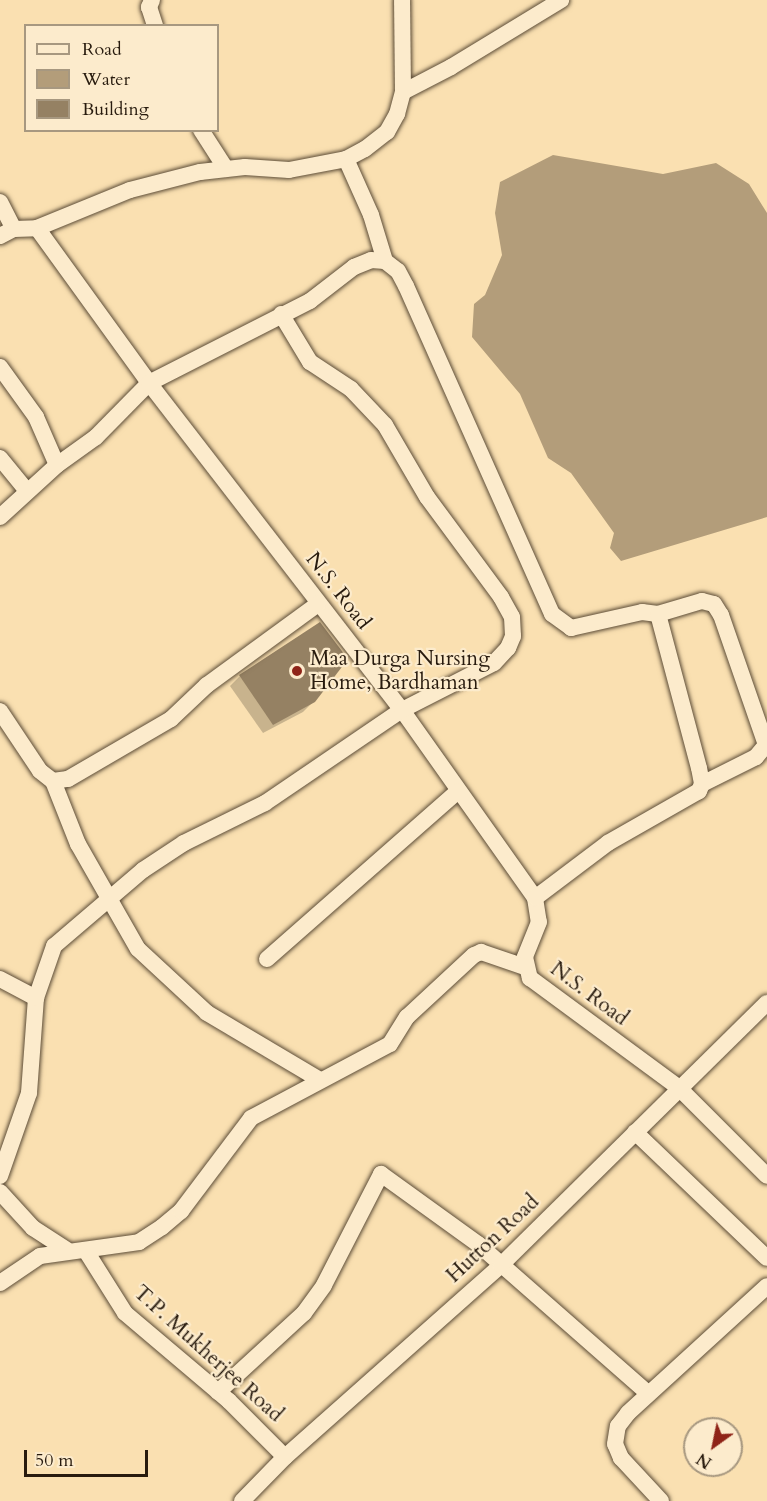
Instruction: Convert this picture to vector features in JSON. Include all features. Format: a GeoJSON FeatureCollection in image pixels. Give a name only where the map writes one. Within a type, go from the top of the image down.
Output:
{"type":"FeatureCollection","features":[{"type":"Feature","properties":{"kind":"street"},"geometry":{"type":"LineString","coordinates":[[152,0],[149,7],[154,24]]}},
{"type":"Feature","properties":{"kind":"street"},"geometry":{"type":"LineString","coordinates":[[0,202],[7,233],[37,228],[130,190],[225,169],[289,170],[346,159],[387,132],[398,114],[402,92],[402,0]]}},
{"type":"Feature","properties":{"kind":"street"},"geometry":{"type":"LineString","coordinates":[[402,92],[451,67],[561,0]]}},
{"type":"Feature","properties":{"kind":"street"},"geometry":{"type":"LineString","coordinates":[[202,132],[225,169]]}},
{"type":"Feature","properties":{"kind":"street"},"geometry":{"type":"LineString","coordinates":[[346,159],[371,215],[385,261]]}},
{"type":"Feature","properties":{"kind":"street","name":"N.S. Road"},"geometry":{"type":"LineString","coordinates":[[37,228],[149,383],[402,710],[535,898],[539,922],[525,957],[525,967],[538,986],[680,1088],[767,1176]]}},
{"type":"Feature","properties":{"kind":"street"},"geometry":{"type":"LineString","coordinates":[[0,517],[57,465],[96,437],[149,383],[310,301],[354,267],[371,260],[385,261],[398,271],[406,286],[552,614],[571,628],[642,612],[658,614],[702,601],[714,604],[721,615],[766,740],[765,751],[702,784]]}},
{"type":"Feature","properties":{"kind":"street"},"geometry":{"type":"LineString","coordinates":[[0,1176],[29,1093],[36,999],[54,946],[111,895],[184,843],[265,803],[402,710],[494,663],[508,648],[513,636],[512,617],[427,497],[371,407],[310,362],[281,314]]}},
{"type":"Feature","properties":{"kind":"street"},"geometry":{"type":"LineString","coordinates":[[0,367],[36,417],[57,465]]}},
{"type":"Feature","properties":{"kind":"street"},"geometry":{"type":"LineString","coordinates":[[0,458],[27,490]]}},
{"type":"Feature","properties":{"kind":"street"},"geometry":{"type":"LineString","coordinates":[[53,781],[68,779],[171,718],[207,685],[318,604]]}},
{"type":"Feature","properties":{"kind":"street"},"geometry":{"type":"LineString","coordinates":[[535,898],[608,843],[699,791],[702,784],[658,614]]}},
{"type":"Feature","properties":{"kind":"street"},"geometry":{"type":"LineString","coordinates":[[0,711],[40,771],[53,781],[78,844],[111,895],[138,949],[207,1013],[318,1079]]}},
{"type":"Feature","properties":{"kind":"street"},"geometry":{"type":"LineString","coordinates":[[267,959],[458,790]]}},
{"type":"Feature","properties":{"kind":"street"},"geometry":{"type":"LineString","coordinates":[[0,1283],[40,1256],[68,1250],[86,1251],[139,1242],[162,1227],[181,1211],[251,1118],[318,1079],[362,1061],[390,1044],[407,1017],[474,955],[481,952],[525,967]]}},
{"type":"Feature","properties":{"kind":"street"},"geometry":{"type":"LineString","coordinates":[[0,979],[36,999]]}},
{"type":"Feature","properties":{"kind":"street","name":"Hutton Road"},"geometry":{"type":"LineString","coordinates":[[242,1501],[285,1457],[501,1265],[767,1003]]}},
{"type":"Feature","properties":{"kind":"street"},"geometry":{"type":"LineString","coordinates":[[635,1132],[767,1258]]}},
{"type":"Feature","properties":{"kind":"street"},"geometry":{"type":"LineString","coordinates":[[218,1392],[304,1313],[324,1285],[381,1174],[441,1215],[649,1394]]}},
{"type":"Feature","properties":{"kind":"street"},"geometry":{"type":"LineString","coordinates":[[0,1192],[33,1228],[68,1250]]}},
{"type":"Feature","properties":{"kind":"street","name":"T.P. Mukherjee Road"},"geometry":{"type":"LineString","coordinates":[[86,1251],[125,1313],[218,1392],[285,1457]]}},
{"type":"Feature","properties":{"kind":"street"},"geometry":{"type":"LineString","coordinates":[[661,1501],[621,1458],[615,1444],[618,1426],[649,1394],[767,1286]]}},
{"type":"Feature","properties":{"kind":"water"},"geometry":{"type":"Polygon","coordinates":[[[553,155],[663,174],[716,163],[749,184],[767,213],[767,517],[621,561],[610,548],[614,533],[571,473],[548,458],[520,394],[472,337],[474,304],[485,295],[502,255],[495,213],[500,182],[553,155]]]}},
{"type":"Feature","properties":{"kind":"building"},"geometry":{"type":"Polygon","coordinates":[[[320,622],[348,659],[315,702],[273,725],[239,675],[320,622]]]}},
{"type":"Feature","properties":{"kind":"place","name":"Maa Durga Nursing Home, Bardhaman"},"geometry":{"type":"Point","coordinates":[297,671]}}]}
